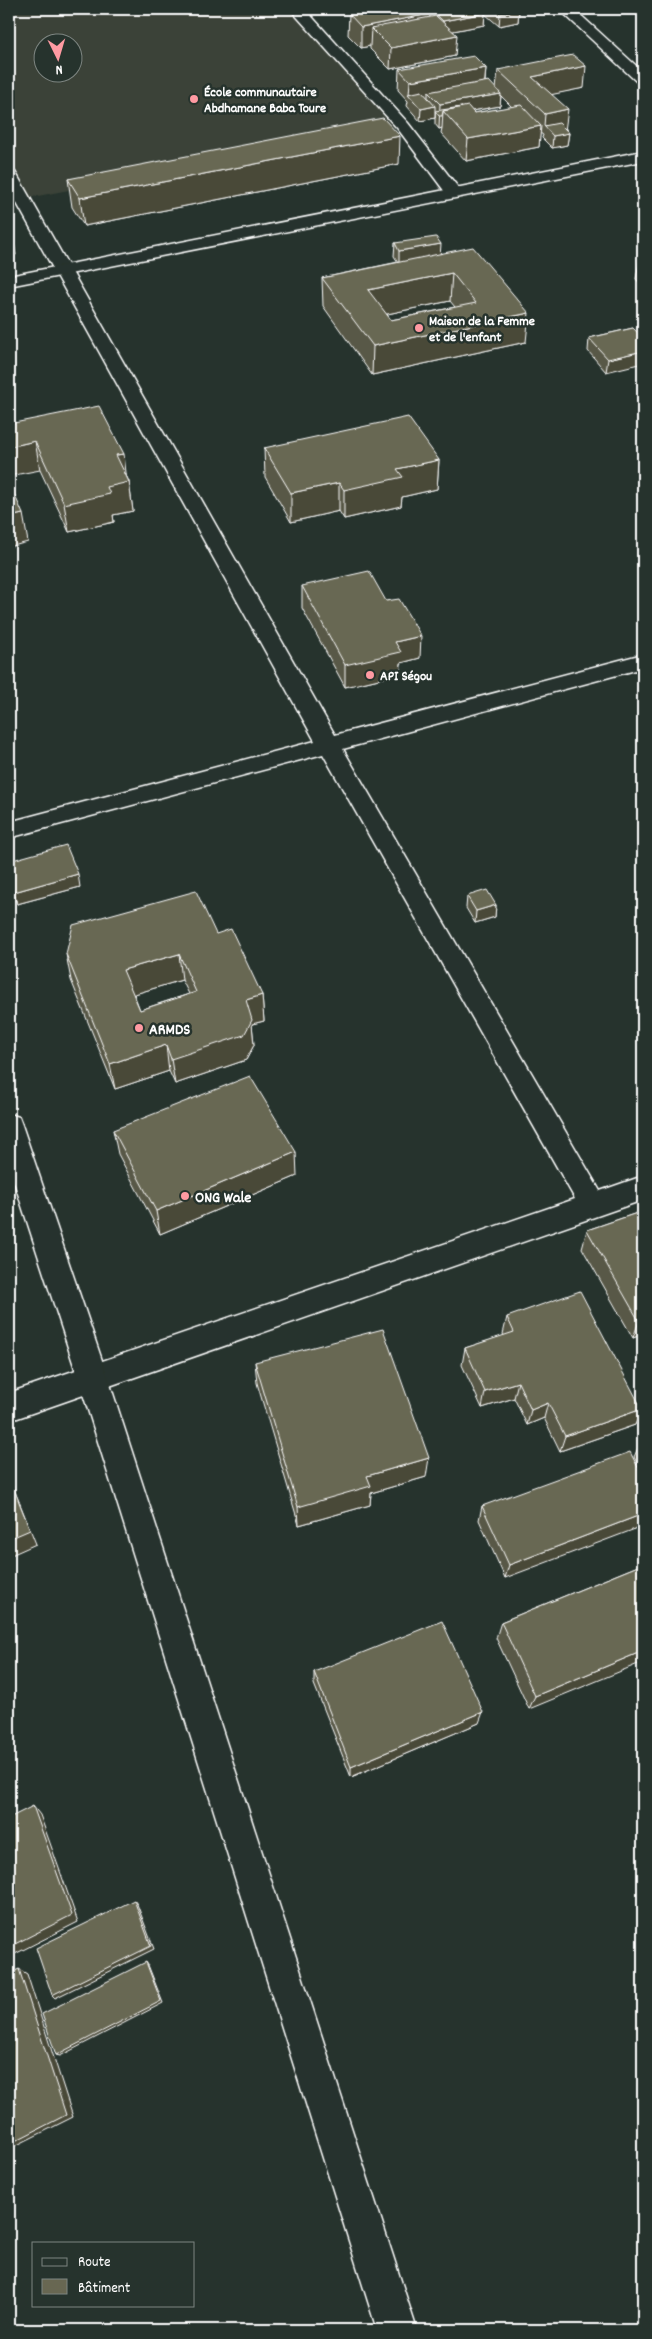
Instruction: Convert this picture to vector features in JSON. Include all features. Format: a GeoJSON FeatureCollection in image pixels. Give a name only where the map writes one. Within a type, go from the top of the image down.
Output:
{"type":"FeatureCollection","features":[{"type":"Feature","properties":{"kind":"street"},"geometry":{"type":"LineString","coordinates":[[297,9],[403,126],[454,193]]}},
{"type":"Feature","properties":{"kind":"street"},"geometry":{"type":"LineString","coordinates":[[566,9],[643,80]]}},
{"type":"Feature","properties":{"kind":"street"},"geometry":{"type":"LineString","coordinates":[[9,281],[643,156]]}},
{"type":"Feature","properties":{"kind":"street"},"geometry":{"type":"LineString","coordinates":[[9,175],[329,745],[593,1205]]}},
{"type":"Feature","properties":{"kind":"street"},"geometry":{"type":"LineString","coordinates":[[9,830],[643,661]]}},
{"type":"Feature","properties":{"kind":"street"},"geometry":{"type":"LineString","coordinates":[[9,1124],[93,1378],[397,2330]]}},
{"type":"Feature","properties":{"kind":"street"},"geometry":{"type":"LineString","coordinates":[[9,1407],[643,1188]]}},
{"type":"Feature","properties":{"kind":"shaded area","name":"École communautaire Abdhamane Baba Toure"},"geometry":{"type":"Polygon","coordinates":[[[9,9],[297,9],[403,126],[22,199],[9,175],[9,9]]]}},
{"type":"Feature","properties":{"kind":"building"},"geometry":{"type":"Polygon","coordinates":[[[378,9],[425,9],[430,14],[361,27],[349,14],[378,9]]]}},
{"type":"Feature","properties":{"kind":"building"},"geometry":{"type":"Polygon","coordinates":[[[430,9],[480,9],[485,13],[443,21],[430,9]]]}},
{"type":"Feature","properties":{"kind":"building"},"geometry":{"type":"Polygon","coordinates":[[[494,9],[517,9],[519,10],[500,14],[494,9]]]}},
{"type":"Feature","properties":{"kind":"building"},"geometry":{"type":"Polygon","coordinates":[[[436,16],[457,35],[391,48],[371,28],[436,16]]]}},
{"type":"Feature","properties":{"kind":"building"},"geometry":{"type":"Polygon","coordinates":[[[573,55],[586,66],[532,77],[568,109],[545,114],[498,70],[573,55]]]}},
{"type":"Feature","properties":{"kind":"building"},"geometry":{"type":"Polygon","coordinates":[[[474,56],[486,68],[410,81],[399,69],[474,56]]]}},
{"type":"Feature","properties":{"kind":"building"},"geometry":{"type":"Polygon","coordinates":[[[489,81],[501,94],[440,104],[428,92],[489,81]]]}},
{"type":"Feature","properties":{"kind":"building"},"geometry":{"type":"Polygon","coordinates":[[[422,91],[435,106],[421,109],[408,94],[422,91]]]}},
{"type":"Feature","properties":{"kind":"building"},"geometry":{"type":"Polygon","coordinates":[[[521,105],[541,126],[468,139],[443,111],[468,106],[474,113],[521,105]]]}},
{"type":"Feature","properties":{"kind":"building"},"geometry":{"type":"Polygon","coordinates":[[[462,107],[443,111],[442,116],[439,116],[435,111],[462,107]]]}},
{"type":"Feature","properties":{"kind":"building"},"geometry":{"type":"Polygon","coordinates":[[[383,118],[400,136],[80,198],[68,179],[383,118]]]}},
{"type":"Feature","properties":{"kind":"building"},"geometry":{"type":"Polygon","coordinates":[[[559,123],[569,133],[553,136],[544,126],[559,123]]]}},
{"type":"Feature","properties":{"kind":"building"},"geometry":{"type":"Polygon","coordinates":[[[9,232],[14,242],[9,244],[9,232]]]}},
{"type":"Feature","properties":{"kind":"building"},"geometry":{"type":"Polygon","coordinates":[[[436,237],[441,244],[399,251],[395,243],[436,237]]]}},
{"type":"Feature","properties":{"kind":"building"},"geometry":{"type":"Polygon","coordinates":[[[473,247],[529,313],[373,346],[322,278],[473,247]],[[452,273],[368,290],[391,320],[476,303],[452,273]]]}},
{"type":"Feature","properties":{"kind":"building"},"geometry":{"type":"Polygon","coordinates":[[[633,328],[643,338],[643,351],[608,359],[589,338],[633,328]]]}},
{"type":"Feature","properties":{"kind":"building"},"geometry":{"type":"Polygon","coordinates":[[[99,406],[124,454],[116,455],[129,482],[107,487],[110,494],[64,504],[35,441],[9,447],[9,424],[99,406]]]}},
{"type":"Feature","properties":{"kind":"building"},"geometry":{"type":"Polygon","coordinates":[[[408,417],[439,460],[397,469],[403,477],[344,490],[339,483],[291,493],[264,448],[408,417]]]}},
{"type":"Feature","properties":{"kind":"building"},"geometry":{"type":"Polygon","coordinates":[[[9,482],[23,514],[9,517],[9,482]]]}},
{"type":"Feature","properties":{"kind":"building"},"geometry":{"type":"Polygon","coordinates":[[[369,571],[386,601],[399,599],[421,636],[395,642],[401,652],[345,665],[302,586],[369,571]]]}},
{"type":"Feature","properties":{"kind":"building"},"geometry":{"type":"Polygon","coordinates":[[[66,845],[78,874],[14,892],[9,878],[9,861],[66,845]]]}},
{"type":"Feature","properties":{"kind":"building"},"geometry":{"type":"Polygon","coordinates":[[[487,890],[496,905],[476,911],[467,896],[487,890]]]}},
{"type":"Feature","properties":{"kind":"building"},"geometry":{"type":"Polygon","coordinates":[[[196,891],[216,934],[231,929],[262,995],[246,1000],[252,1020],[244,1035],[171,1059],[166,1045],[110,1064],[66,954],[73,925],[196,891]],[[179,954],[123,970],[140,1010],[196,992],[179,954]]]}},
{"type":"Feature","properties":{"kind":"building"},"geometry":{"type":"Polygon","coordinates":[[[250,1076],[296,1152],[156,1211],[113,1130],[250,1076]]]}},
{"type":"Feature","properties":{"kind":"building"},"geometry":{"type":"Polygon","coordinates":[[[643,1211],[643,1319],[639,1321],[587,1230],[643,1211]]]}},
{"type":"Feature","properties":{"kind":"building"},"geometry":{"type":"Polygon","coordinates":[[[580,1291],[642,1409],[565,1436],[548,1403],[531,1410],[518,1382],[485,1392],[465,1348],[514,1332],[507,1317],[580,1291]]]}},
{"type":"Feature","properties":{"kind":"building"},"geometry":{"type":"Polygon","coordinates":[[[383,1329],[429,1458],[367,1476],[371,1486],[298,1507],[255,1362],[383,1329]]]}},
{"type":"Feature","properties":{"kind":"building"},"geometry":{"type":"Polygon","coordinates":[[[643,1446],[643,1458],[638,1448],[643,1446]]]}},
{"type":"Feature","properties":{"kind":"building"},"geometry":{"type":"Polygon","coordinates":[[[630,1452],[643,1477],[643,1514],[509,1565],[482,1506],[630,1452]]]}},
{"type":"Feature","properties":{"kind":"building"},"geometry":{"type":"Polygon","coordinates":[[[12,1484],[30,1530],[9,1539],[9,1485],[12,1484]]]}},
{"type":"Feature","properties":{"kind":"building"},"geometry":{"type":"Polygon","coordinates":[[[643,1564],[643,1651],[535,1696],[501,1622],[643,1564]]]}},
{"type":"Feature","properties":{"kind":"building"},"geometry":{"type":"Polygon","coordinates":[[[442,1621],[483,1712],[351,1767],[314,1672],[442,1621]]]}},
{"type":"Feature","properties":{"kind":"building"},"geometry":{"type":"Polygon","coordinates":[[[33,1806],[72,1915],[9,1947],[9,1818],[33,1806]]]}},
{"type":"Feature","properties":{"kind":"building"},"geometry":{"type":"Polygon","coordinates":[[[134,1900],[151,1946],[52,1995],[36,1948],[134,1900]]]}},
{"type":"Feature","properties":{"kind":"building"},"geometry":{"type":"Polygon","coordinates":[[[146,1962],[161,2001],[56,2055],[42,2014],[146,1962]]]}},
{"type":"Feature","properties":{"kind":"building"},"geometry":{"type":"Polygon","coordinates":[[[19,1969],[66,2115],[9,2144],[9,1974],[19,1969]]]}},
{"type":"Feature","properties":{"kind":"place","name":"École communautaire Abdhamane Baba Toure"},"geometry":{"type":"Point","coordinates":[194,99]}},
{"type":"Feature","properties":{"kind":"place","name":"Maison de la Femme et de l'enfant"},"geometry":{"type":"Point","coordinates":[419,328]}},
{"type":"Feature","properties":{"kind":"place","name":"API Ségou"},"geometry":{"type":"Point","coordinates":[370,675]}},
{"type":"Feature","properties":{"kind":"place","name":"ARMDS"},"geometry":{"type":"Point","coordinates":[139,1028]}},
{"type":"Feature","properties":{"kind":"place","name":"ONG Wale"},"geometry":{"type":"Point","coordinates":[185,1196]}}]}
